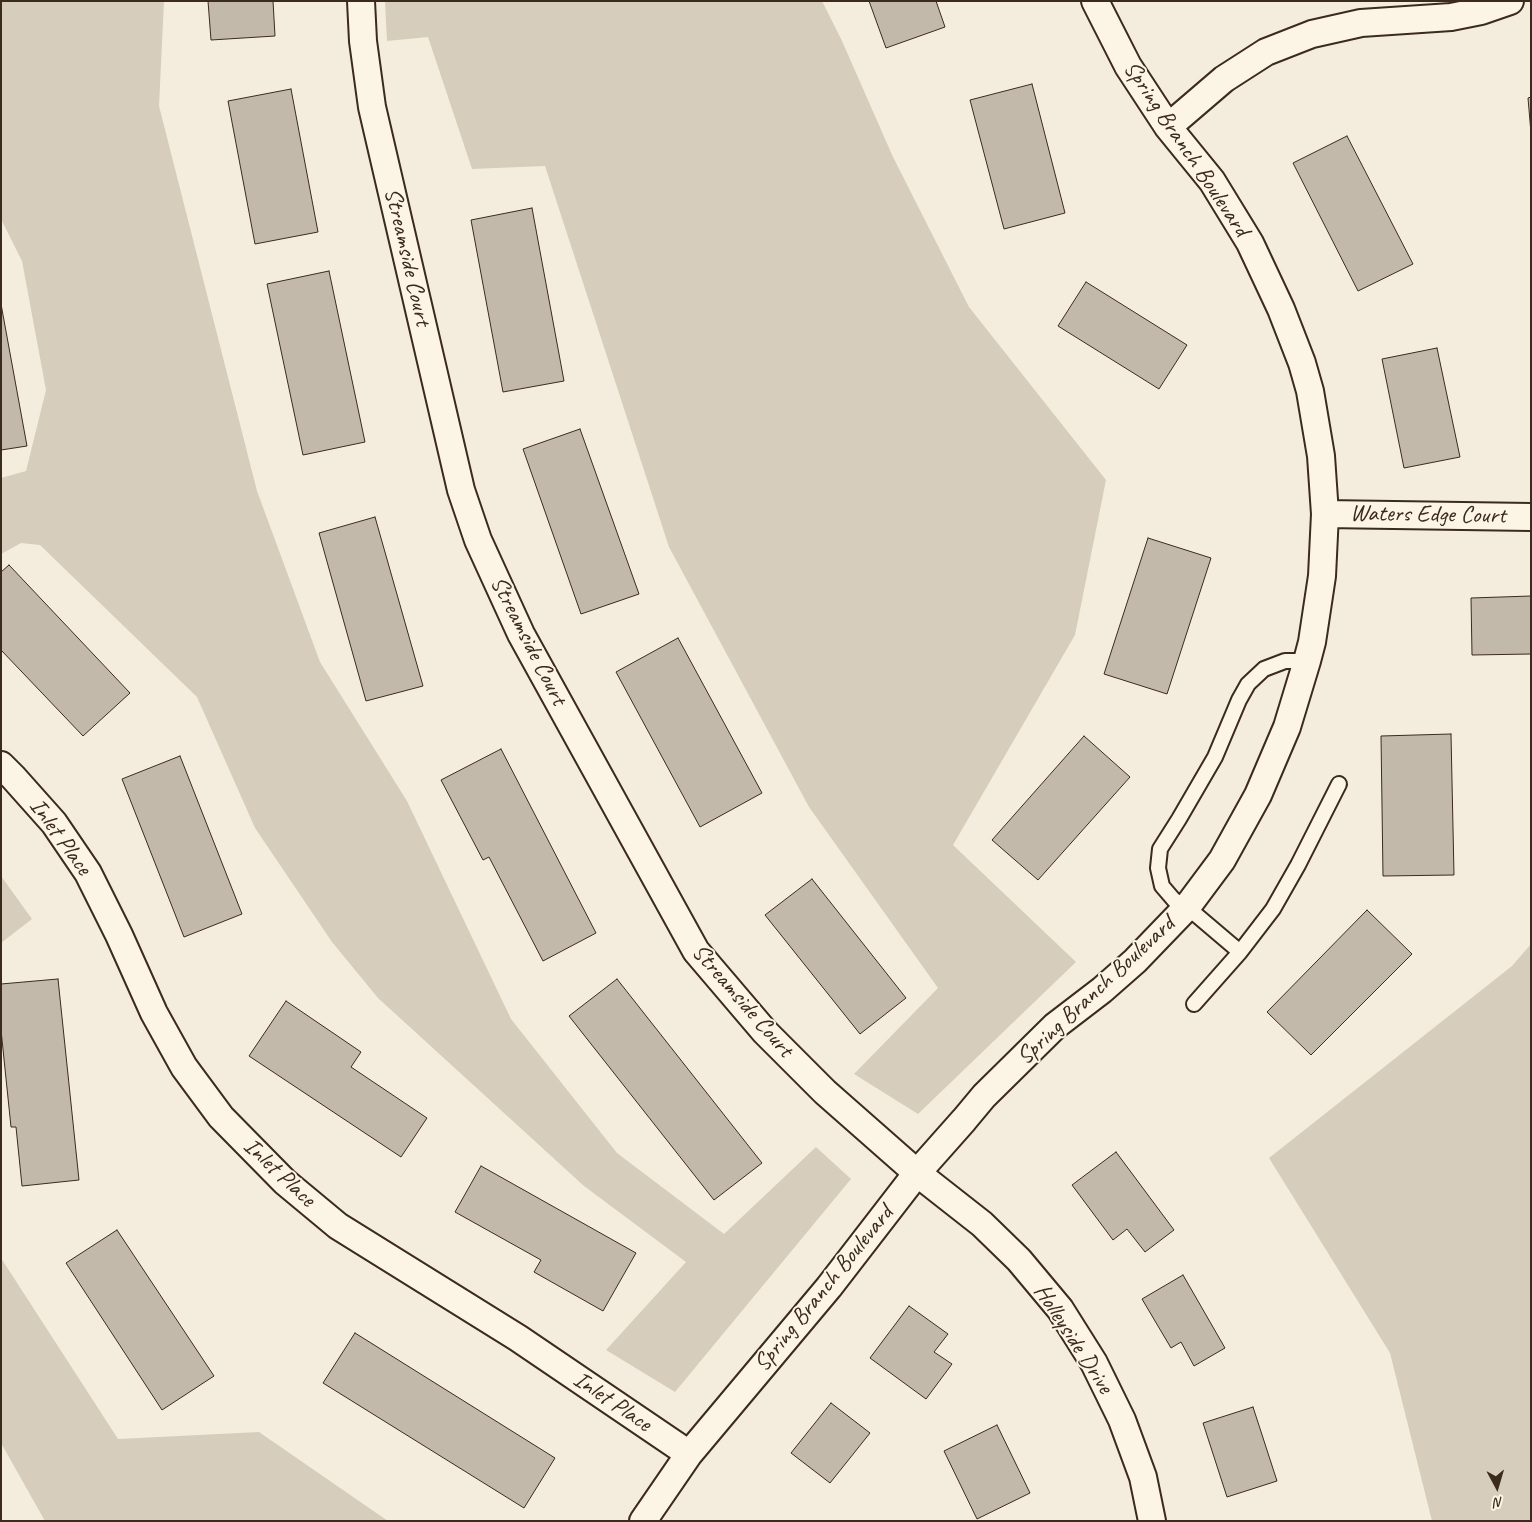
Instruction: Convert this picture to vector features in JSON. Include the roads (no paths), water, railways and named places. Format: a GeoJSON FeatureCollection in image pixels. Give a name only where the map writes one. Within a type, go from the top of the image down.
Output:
{"type":"FeatureCollection","features":[{"type":"Feature","properties":{"kind":"street","name":"Streamside Court"},"geometry":{"type":"LineString","coordinates":[[361,1],[363,41],[372,107],[461,490],[478,540],[521,634],[696,951],[765,1032],[812,1079],[917,1173]]}},
{"type":"Feature","properties":{"kind":"street","name":"Spring Branch Boulevard"},"geometry":{"type":"LineString","coordinates":[[643,1521],[689,1454],[829,1287],[917,1173],[984,1096],[1055,1026],[1102,990],[1135,961],[1187,907],[1222,860],[1258,795],[1287,727],[1307,661],[1312,642],[1322,576],[1325,514],[1321,456],[1310,391],[1302,363],[1282,308],[1250,243],[1212,180],[1168,127],[1128,66],[1095,1]]}},
{"type":"Feature","properties":{"kind":"street"},"geometry":{"type":"LineString","coordinates":[[1168,127],[1224,79],[1266,52],[1312,34],[1361,23],[1451,17],[1481,11],[1510,1]]}},
{"type":"Feature","properties":{"kind":"street","name":"Waters Edge Court"},"geometry":{"type":"LineString","coordinates":[[1325,514],[1531,517]]}},
{"type":"Feature","properties":{"kind":"street","name":"Inlet Place"},"geometry":{"type":"LineString","coordinates":[[1,765],[54,822],[88,873],[119,935],[154,1013],[184,1067],[221,1117],[278,1176],[338,1226],[518,1338],[689,1454]]}},
{"type":"Feature","properties":{"kind":"street","name":"Holleyside Drive"},"geometry":{"type":"LineString","coordinates":[[917,1173],[988,1230],[1019,1260],[1060,1309],[1094,1363],[1122,1420],[1142,1478],[1152,1521]]}},
{"type":"Feature","properties":{"kind":"lane"},"geometry":{"type":"LineString","coordinates":[[1240,952],[1187,907],[1174,900],[1162,886],[1158,868],[1160,849],[1180,819],[1215,757],[1239,700],[1248,684],[1264,669],[1285,661],[1307,661]]}},
{"type":"Feature","properties":{"kind":"lane"},"geometry":{"type":"LineString","coordinates":[[1194,1004],[1240,952],[1273,910],[1339,784]]}}]}
